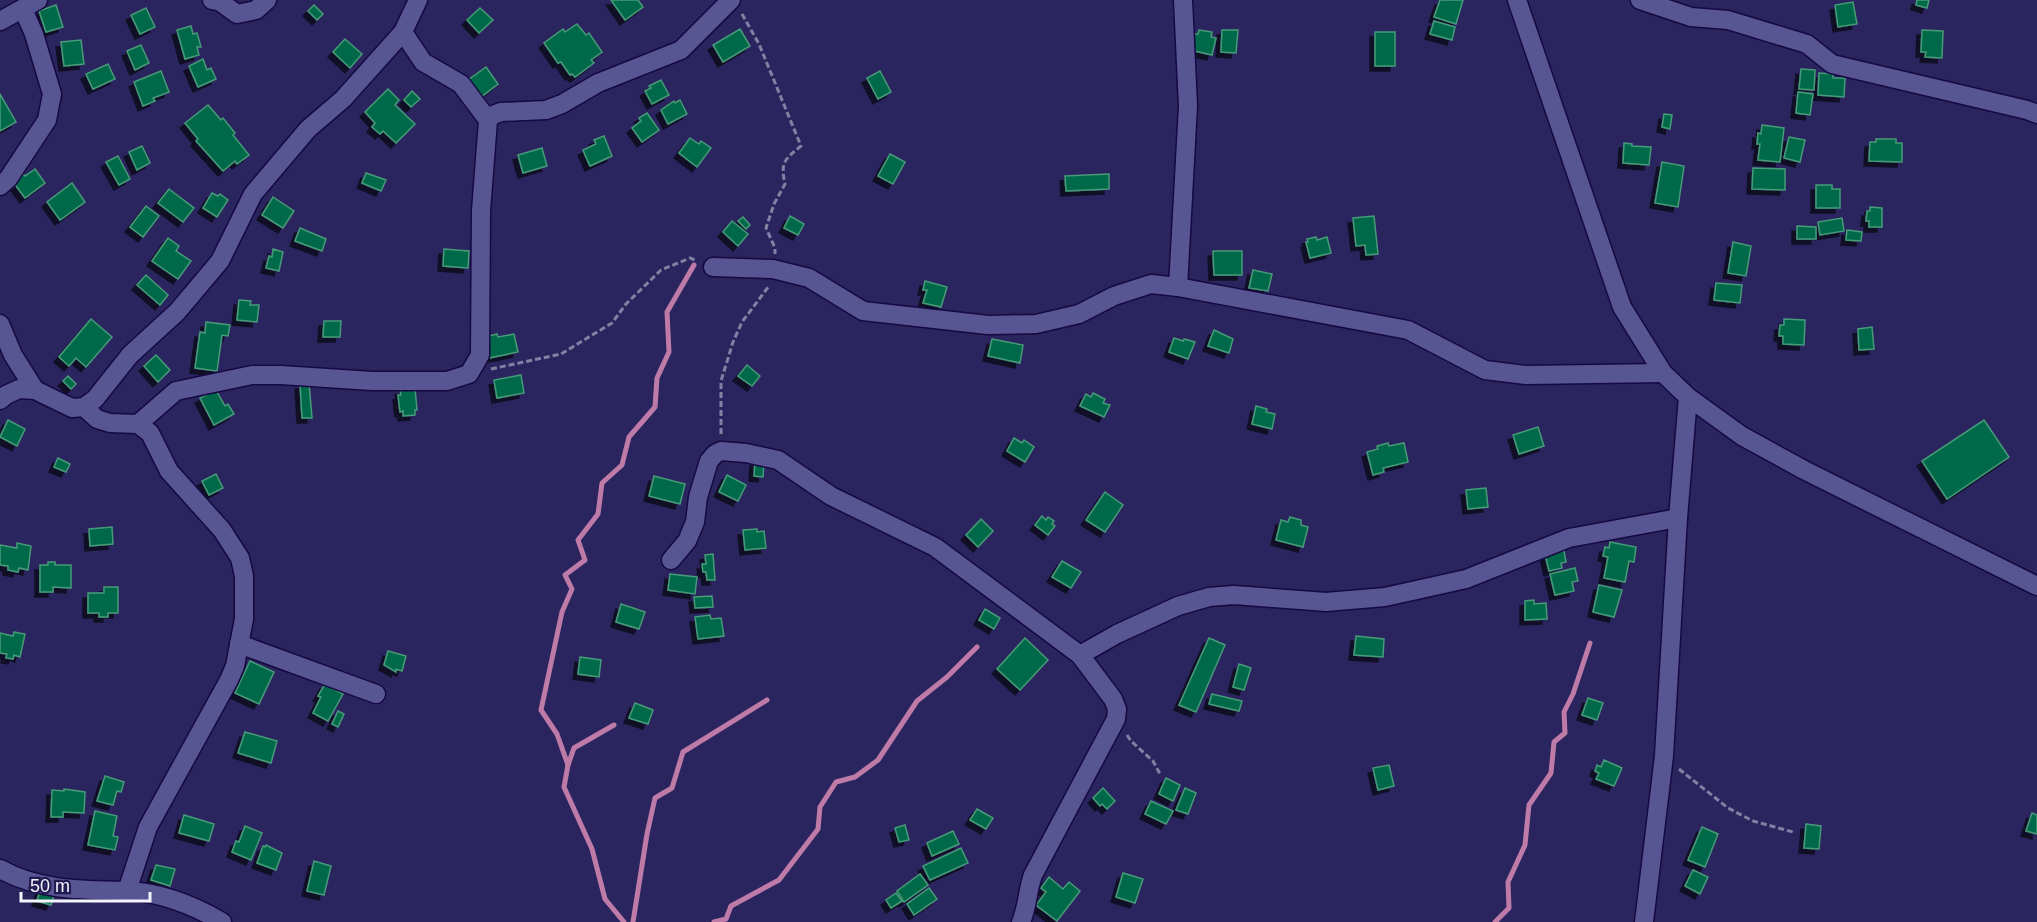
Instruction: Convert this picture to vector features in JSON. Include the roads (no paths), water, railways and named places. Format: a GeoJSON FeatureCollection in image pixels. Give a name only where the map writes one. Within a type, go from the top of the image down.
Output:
{"type":"FeatureCollection","features":[{"type":"Feature","properties":{"kind":"street"},"geometry":{"type":"LineString","coordinates":[[212,0],[219,1],[237,14],[256,10],[267,0]]}},
{"type":"Feature","properties":{"kind":"street"},"geometry":{"type":"LineString","coordinates":[[0,400],[20,389],[35,390],[72,408],[84,406],[95,399],[130,355],[177,312],[220,261],[253,194],[308,129],[343,99],[403,32],[418,0]]}},
{"type":"Feature","properties":{"kind":"street"},"geometry":{"type":"LineString","coordinates":[[1178,287],[1188,106],[1183,0]]}},
{"type":"Feature","properties":{"kind":"street"},"geometry":{"type":"LineString","coordinates":[[1517,0],[1622,307],[1663,373],[1688,397],[1742,436],[1804,470],[2037,586]]}},
{"type":"Feature","properties":{"kind":"street"},"geometry":{"type":"LineString","coordinates":[[1640,0],[1691,16],[1728,20],[1807,44],[1832,64],[2037,114]]}},
{"type":"Feature","properties":{"kind":"street"},"geometry":{"type":"LineString","coordinates":[[138,424],[176,391],[252,375],[372,381],[447,381],[469,374],[480,355],[481,211],[488,120],[501,112],[546,110],[562,104],[598,83],[681,50],[735,4]]}},
{"type":"Feature","properties":{"kind":"street"},"geometry":{"type":"LineString","coordinates":[[0,21],[30,5],[34,34],[52,94],[47,120],[8,179],[0,186]]}},
{"type":"Feature","properties":{"kind":"street"},"geometry":{"type":"LineString","coordinates":[[403,32],[423,63],[461,84],[488,120]]}},
{"type":"Feature","properties":{"kind":"street"},"geometry":{"type":"LineString","coordinates":[[712,267],[773,269],[809,278],[863,311],[988,325],[1036,324],[1079,314],[1114,296],[1151,284],[1178,287],[1408,330],[1485,370],[1526,375],[1663,373]]}},
{"type":"Feature","properties":{"kind":"street"},"geometry":{"type":"LineString","coordinates":[[0,324],[7,352],[35,390]]}},
{"type":"Feature","properties":{"kind":"street"},"geometry":{"type":"LineString","coordinates":[[1644,922],[1664,756],[1678,518],[1688,397]]}},
{"type":"Feature","properties":{"kind":"street"},"geometry":{"type":"LineString","coordinates":[[84,406],[97,418],[110,423],[138,424],[150,433],[169,471],[222,530],[240,558],[244,576],[244,619],[235,666],[148,827],[127,891]]}},
{"type":"Feature","properties":{"kind":"street"},"geometry":{"type":"LineString","coordinates":[[671,560],[687,541],[695,522],[698,497],[709,461],[714,454],[721,451],[747,453],[778,460],[831,496],[935,547],[1080,655],[1113,699],[1117,709],[1116,719],[1033,875],[1028,888],[1027,908],[1021,922]]}},
{"type":"Feature","properties":{"kind":"street"},"geometry":{"type":"LineString","coordinates":[[1080,655],[1117,634],[1178,606],[1209,597],[1234,595],[1326,602],[1385,597],[1466,579],[1569,538],[1678,518]]}},
{"type":"Feature","properties":{"kind":"street"},"geometry":{"type":"LineString","coordinates":[[239,645],[376,694]]}},
{"type":"Feature","properties":{"kind":"street"},"geometry":{"type":"LineString","coordinates":[[0,869],[21,879],[42,885],[81,890],[127,891],[182,902],[222,922]]}},
{"type":"Feature","properties":{"kind":"waterway"},"geometry":{"type":"LineString","coordinates":[[624,922],[605,899],[592,849],[564,787],[568,765],[557,734],[541,710],[562,612],[572,589],[565,575],[585,560],[578,540],[598,514],[602,483],[622,465],[629,437],[655,407],[657,378],[669,352],[667,312],[694,265]]}},
{"type":"Feature","properties":{"kind":"waterway"},"geometry":{"type":"LineString","coordinates":[[1495,922],[1509,908],[1508,882],[1525,845],[1529,805],[1551,773],[1554,742],[1565,733],[1564,712],[1573,694],[1590,643]]}},
{"type":"Feature","properties":{"kind":"waterway"},"geometry":{"type":"LineString","coordinates":[[714,922],[726,919],[731,906],[779,880],[818,829],[820,807],[836,782],[855,777],[878,760],[917,701],[947,677],[977,647]]}},
{"type":"Feature","properties":{"kind":"waterway"},"geometry":{"type":"LineString","coordinates":[[633,922],[655,798],[672,788],[683,752],[767,700]]}},
{"type":"Feature","properties":{"kind":"waterway"},"geometry":{"type":"LineString","coordinates":[[568,765],[574,748],[614,725]]}}]}
